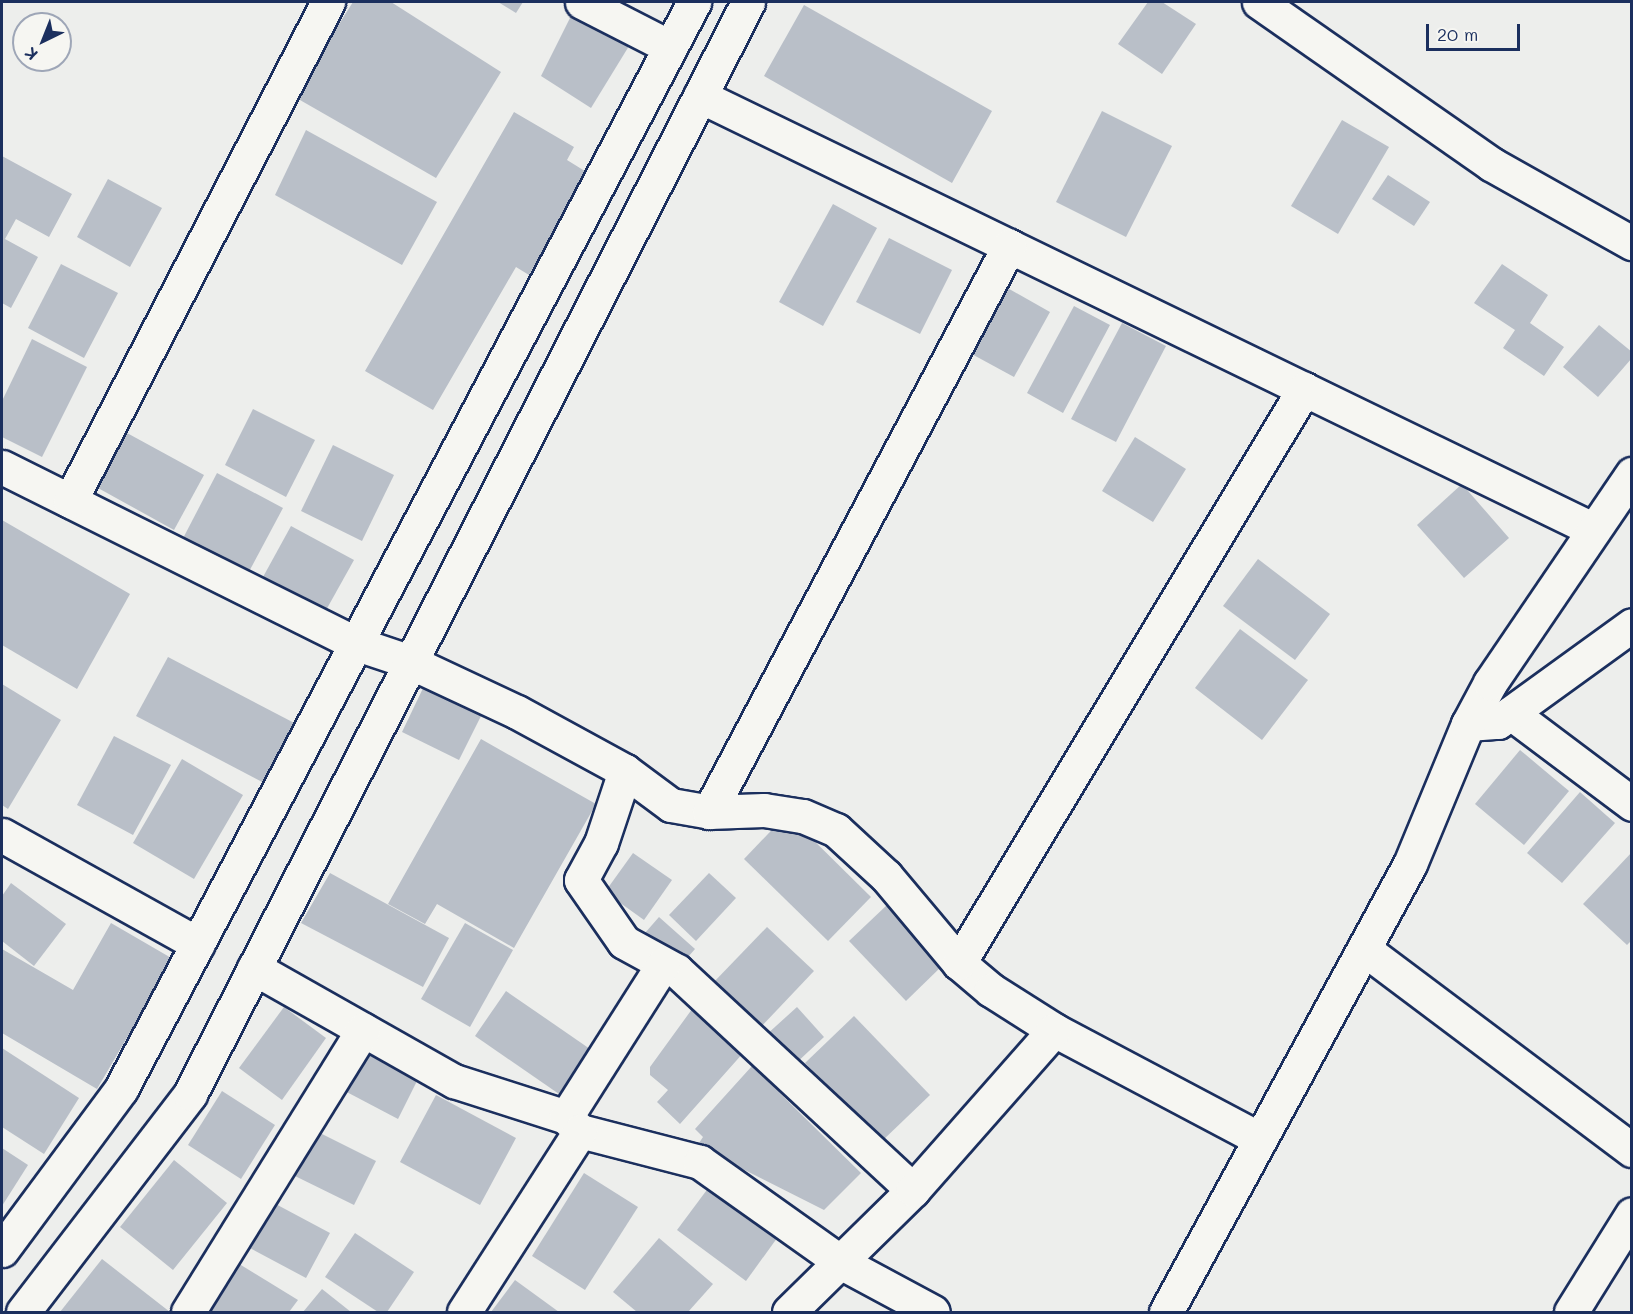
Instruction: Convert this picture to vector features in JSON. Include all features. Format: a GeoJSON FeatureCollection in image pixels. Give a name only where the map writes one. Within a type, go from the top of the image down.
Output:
{"type":"FeatureCollection","features":[{"type":"Feature","properties":{"kind":"street"},"geometry":{"type":"LineString","coordinates":[[70,501],[328,2]]}},
{"type":"Feature","properties":{"kind":"street"},"geometry":{"type":"LineString","coordinates":[[582,2],[670,46]]}},
{"type":"Feature","properties":{"kind":"street"},"geometry":{"type":"LineString","coordinates":[[2,1250],[121,1089],[694,2]]}},
{"type":"Feature","properties":{"kind":"street"},"geometry":{"type":"LineString","coordinates":[[23,1312],[190,1094],[408,661],[748,2]]}},
{"type":"Feature","properties":{"kind":"street"},"geometry":{"type":"LineString","coordinates":[[1259,2],[1491,164],[1632,243]]}},
{"type":"Feature","properties":{"kind":"street"},"geometry":{"type":"LineString","coordinates":[[700,96],[1592,529]]}},
{"type":"Feature","properties":{"kind":"street"},"geometry":{"type":"LineString","coordinates":[[709,812],[1009,246]]}},
{"type":"Feature","properties":{"kind":"street"},"geometry":{"type":"LineString","coordinates":[[959,963],[1304,389]]}},
{"type":"Feature","properties":{"kind":"street"},"geometry":{"type":"LineString","coordinates":[[2,467],[357,644],[408,661],[517,712],[625,771],[671,805],[709,812],[764,810],[803,816],[836,830],[886,876],[959,963],[991,990],[1054,1030],[1260,1139]]}},
{"type":"Feature","properties":{"kind":"street"},"geometry":{"type":"LineString","coordinates":[[1166,1312],[1410,864],[1468,724],[1490,683],[1592,529],[1632,474]]}},
{"type":"Feature","properties":{"kind":"street"},"geometry":{"type":"LineString","coordinates":[[1468,724],[1487,726],[1511,713],[1632,624]]}},
{"type":"Feature","properties":{"kind":"street"},"geometry":{"type":"LineString","coordinates":[[1511,713],[1632,804]]}},
{"type":"Feature","properties":{"kind":"street"},"geometry":{"type":"LineString","coordinates":[[625,771],[601,843],[581,880],[624,942],[677,972],[912,1190]]}},
{"type":"Feature","properties":{"kind":"street"},"geometry":{"type":"LineString","coordinates":[[2,835],[198,944]]}},
{"type":"Feature","properties":{"kind":"street"},"geometry":{"type":"LineString","coordinates":[[1364,949],[1632,1150]]}},
{"type":"Feature","properties":{"kind":"street"},"geometry":{"type":"LineString","coordinates":[[464,1312],[663,964]]}},
{"type":"Feature","properties":{"kind":"street"},"geometry":{"type":"LineString","coordinates":[[254,968],[454,1081],[573,1124],[700,1162],[842,1263],[933,1312]]}},
{"type":"Feature","properties":{"kind":"street"},"geometry":{"type":"LineString","coordinates":[[188,1312],[363,1030]]}},
{"type":"Feature","properties":{"kind":"street"},"geometry":{"type":"LineString","coordinates":[[789,1312],[842,1263],[912,1190],[1054,1030]]}},
{"type":"Feature","properties":{"kind":"street"},"geometry":{"type":"LineString","coordinates":[[1571,1312],[1632,1214]]}},
{"type":"Feature","properties":{"kind":"building"},"geometry":{"type":"Polygon","coordinates":[[[353,2],[391,2],[501,72],[436,178],[293,96],[353,2]]]}},
{"type":"Feature","properties":{"kind":"building"},"geometry":{"type":"Polygon","coordinates":[[[498,2],[523,2],[516,13],[498,2]]]}},
{"type":"Feature","properties":{"kind":"building"},"geometry":{"type":"Polygon","coordinates":[[[1148,2],[1162,2],[1196,24],[1162,74],[1118,44],[1148,2]]]}},
{"type":"Feature","properties":{"kind":"building"},"geometry":{"type":"Polygon","coordinates":[[[804,5],[992,111],[952,183],[764,76],[804,5]]]}},
{"type":"Feature","properties":{"kind":"building"},"geometry":{"type":"Polygon","coordinates":[[[571,16],[629,46],[591,108],[541,76],[571,16]]]}},
{"type":"Feature","properties":{"kind":"building"},"geometry":{"type":"Polygon","coordinates":[[[1102,111],[1172,146],[1126,237],[1056,202],[1102,111]]]}},
{"type":"Feature","properties":{"kind":"building"},"geometry":{"type":"Polygon","coordinates":[[[514,112],[574,147],[567,160],[588,173],[529,275],[516,267],[433,410],[365,371],[514,112]]]}},
{"type":"Feature","properties":{"kind":"building"},"geometry":{"type":"Polygon","coordinates":[[[1342,120],[1389,147],[1338,234],[1291,206],[1342,120]]]}},
{"type":"Feature","properties":{"kind":"building"},"geometry":{"type":"Polygon","coordinates":[[[306,130],[437,202],[402,265],[275,195],[306,130]]]}},
{"type":"Feature","properties":{"kind":"building"},"geometry":{"type":"Polygon","coordinates":[[[2,156],[72,194],[49,237],[16,219],[5,239],[38,257],[11,308],[2,303],[2,156]]]}},
{"type":"Feature","properties":{"kind":"building"},"geometry":{"type":"Polygon","coordinates":[[[1388,175],[1430,202],[1414,226],[1372,199],[1388,175]]]}},
{"type":"Feature","properties":{"kind":"building"},"geometry":{"type":"Polygon","coordinates":[[[108,179],[162,208],[130,267],[77,237],[108,179]]]}},
{"type":"Feature","properties":{"kind":"building"},"geometry":{"type":"Polygon","coordinates":[[[833,204],[877,228],[823,326],[779,302],[833,204]]]}},
{"type":"Feature","properties":{"kind":"building"},"geometry":{"type":"Polygon","coordinates":[[[889,238],[952,270],[920,334],[856,302],[889,238]]]}},
{"type":"Feature","properties":{"kind":"building"},"geometry":{"type":"Polygon","coordinates":[[[61,264],[118,293],[84,358],[28,328],[61,264]]]}},
{"type":"Feature","properties":{"kind":"building"},"geometry":{"type":"Polygon","coordinates":[[[1502,264],[1548,295],[1530,323],[1564,347],[1544,376],[1503,348],[1515,330],[1474,303],[1502,264]]]}},
{"type":"Feature","properties":{"kind":"building"},"geometry":{"type":"Polygon","coordinates":[[[1004,286],[1050,312],[1014,377],[968,352],[1004,286]]]}},
{"type":"Feature","properties":{"kind":"building"},"geometry":{"type":"Polygon","coordinates":[[[1074,306],[1110,325],[1063,413],[1027,393],[1074,306]]]}},
{"type":"Feature","properties":{"kind":"building"},"geometry":{"type":"Polygon","coordinates":[[[1122,323],[1166,346],[1116,442],[1071,419],[1122,323]]]}},
{"type":"Feature","properties":{"kind":"building"},"geometry":{"type":"Polygon","coordinates":[[[1599,325],[1632,352],[1632,358],[1598,397],[1563,367],[1599,325]]]}},
{"type":"Feature","properties":{"kind":"building"},"geometry":{"type":"Polygon","coordinates":[[[32,339],[87,367],[42,457],[2,437],[2,401],[32,339]]]}},
{"type":"Feature","properties":{"kind":"building"},"geometry":{"type":"Polygon","coordinates":[[[253,409],[315,440],[286,497],[225,465],[253,409]]]}},
{"type":"Feature","properties":{"kind":"building"},"geometry":{"type":"Polygon","coordinates":[[[127,433],[204,475],[174,530],[98,488],[127,433]]]}},
{"type":"Feature","properties":{"kind":"building"},"geometry":{"type":"Polygon","coordinates":[[[1135,437],[1186,469],[1153,522],[1102,491],[1135,437]]]}},
{"type":"Feature","properties":{"kind":"building"},"geometry":{"type":"Polygon","coordinates":[[[333,445],[394,475],[362,541],[301,511],[333,445]]]}},
{"type":"Feature","properties":{"kind":"building"},"geometry":{"type":"Polygon","coordinates":[[[217,473],[283,508],[244,581],[179,546],[217,473]]]}},
{"type":"Feature","properties":{"kind":"building"},"geometry":{"type":"Polygon","coordinates":[[[1462,484],[1509,538],[1464,578],[1417,525],[1462,484]]]}},
{"type":"Feature","properties":{"kind":"building"},"geometry":{"type":"Polygon","coordinates":[[[2,520],[130,594],[77,689],[2,645],[2,520]]]}},
{"type":"Feature","properties":{"kind":"building"},"geometry":{"type":"Polygon","coordinates":[[[291,526],[354,560],[325,612],[263,577],[291,526]]]}},
{"type":"Feature","properties":{"kind":"building"},"geometry":{"type":"Polygon","coordinates":[[[1258,559],[1330,614],[1295,660],[1223,606],[1258,559]]]}},
{"type":"Feature","properties":{"kind":"building"},"geometry":{"type":"Polygon","coordinates":[[[1240,629],[1308,680],[1262,740],[1195,688],[1240,629]]]}},
{"type":"Feature","properties":{"kind":"building"},"geometry":{"type":"Polygon","coordinates":[[[168,657],[302,727],[270,786],[136,716],[168,657]]]}},
{"type":"Feature","properties":{"kind":"building"},"geometry":{"type":"Polygon","coordinates":[[[426,682],[484,710],[459,760],[402,732],[426,682]]]}},
{"type":"Feature","properties":{"kind":"building"},"geometry":{"type":"Polygon","coordinates":[[[2,684],[61,720],[8,809],[2,805],[2,684]]]}},
{"type":"Feature","properties":{"kind":"building"},"geometry":{"type":"Polygon","coordinates":[[[114,736],[171,765],[133,835],[77,805],[114,736]]]}},
{"type":"Feature","properties":{"kind":"building"},"geometry":{"type":"Polygon","coordinates":[[[481,739],[596,804],[514,948],[437,904],[425,924],[388,904],[481,739]]]}},
{"type":"Feature","properties":{"kind":"building"},"geometry":{"type":"Polygon","coordinates":[[[1520,750],[1569,791],[1524,845],[1475,804],[1520,750]]]}},
{"type":"Feature","properties":{"kind":"building"},"geometry":{"type":"Polygon","coordinates":[[[182,759],[243,795],[194,879],[133,843],[182,759]]]}},
{"type":"Feature","properties":{"kind":"building"},"geometry":{"type":"Polygon","coordinates":[[[1580,792],[1615,823],[1562,883],[1527,853],[1580,792]]]}},
{"type":"Feature","properties":{"kind":"building"},"geometry":{"type":"Polygon","coordinates":[[[787,814],[871,897],[828,941],[744,859],[787,814]]]}},
{"type":"Feature","properties":{"kind":"building"},"geometry":{"type":"Polygon","coordinates":[[[1632,852],[1632,940],[1627,945],[1583,904],[1632,852]]]}},
{"type":"Feature","properties":{"kind":"building"},"geometry":{"type":"Polygon","coordinates":[[[633,853],[672,880],[644,920],[605,892],[633,853]]]}},
{"type":"Feature","properties":{"kind":"building"},"geometry":{"type":"Polygon","coordinates":[[[330,873],[449,938],[423,987],[301,923],[330,873]]]}},
{"type":"Feature","properties":{"kind":"building"},"geometry":{"type":"Polygon","coordinates":[[[709,873],[736,898],[696,941],[669,915],[709,873]]]}},
{"type":"Feature","properties":{"kind":"building"},"geometry":{"type":"Polygon","coordinates":[[[11,883],[66,924],[34,966],[2,941],[2,896],[11,883]]]}},
{"type":"Feature","properties":{"kind":"building"},"geometry":{"type":"Polygon","coordinates":[[[887,905],[944,964],[906,1001],[849,941],[887,905]]]}},
{"type":"Feature","properties":{"kind":"building"},"geometry":{"type":"Polygon","coordinates":[[[659,917],[695,949],[681,965],[645,933],[659,917]]]}},
{"type":"Feature","properties":{"kind":"building"},"geometry":{"type":"Polygon","coordinates":[[[111,923],[173,959],[97,1089],[2,1033],[2,949],[73,990],[111,923]]]}},
{"type":"Feature","properties":{"kind":"building"},"geometry":{"type":"Polygon","coordinates":[[[465,923],[513,950],[470,1027],[421,999],[465,923]]]}},
{"type":"Feature","properties":{"kind":"building"},"geometry":{"type":"Polygon","coordinates":[[[767,927],[814,971],[759,1029],[712,984],[767,927]]]}},
{"type":"Feature","properties":{"kind":"building"},"geometry":{"type":"Polygon","coordinates":[[[506,991],[590,1049],[559,1094],[475,1036],[506,991]]]}},
{"type":"Feature","properties":{"kind":"building"},"geometry":{"type":"Polygon","coordinates":[[[695,1005],[744,1052],[680,1124],[657,1102],[668,1090],[650,1075],[650,1067],[695,1005]]]}},
{"type":"Feature","properties":{"kind":"building"},"geometry":{"type":"Polygon","coordinates":[[[284,1007],[326,1038],[282,1100],[239,1068],[284,1007]]]}},
{"type":"Feature","properties":{"kind":"building"},"geometry":{"type":"Polygon","coordinates":[[[797,1007],[824,1037],[793,1066],[765,1036],[797,1007]]]}},
{"type":"Feature","properties":{"kind":"building"},"geometry":{"type":"Polygon","coordinates":[[[854,1016],[930,1095],[881,1142],[805,1063],[854,1016]]]}},
{"type":"Feature","properties":{"kind":"building"},"geometry":{"type":"Polygon","coordinates":[[[365,1041],[422,1071],[398,1119],[341,1089],[365,1041]]]}},
{"type":"Feature","properties":{"kind":"building"},"geometry":{"type":"Polygon","coordinates":[[[2,1048],[79,1098],[44,1154],[2,1127],[2,1048]]]}},
{"type":"Feature","properties":{"kind":"building"},"geometry":{"type":"Polygon","coordinates":[[[752,1066],[861,1173],[824,1210],[697,1146],[703,1137],[695,1129],[752,1066]]]}},
{"type":"Feature","properties":{"kind":"building"},"geometry":{"type":"Polygon","coordinates":[[[222,1091],[275,1125],[241,1179],[188,1145],[222,1091]]]}},
{"type":"Feature","properties":{"kind":"building"},"geometry":{"type":"Polygon","coordinates":[[[436,1095],[516,1138],[480,1205],[400,1162],[436,1095]]]}},
{"type":"Feature","properties":{"kind":"building"},"geometry":{"type":"Polygon","coordinates":[[[316,1131],[376,1161],[354,1205],[295,1176],[316,1131]]]}},
{"type":"Feature","properties":{"kind":"building"},"geometry":{"type":"Polygon","coordinates":[[[2,1148],[28,1165],[2,1206],[2,1148]]]}},
{"type":"Feature","properties":{"kind":"building"},"geometry":{"type":"Polygon","coordinates":[[[174,1160],[227,1203],[173,1270],[120,1227],[174,1160]]]}},
{"type":"Feature","properties":{"kind":"building"},"geometry":{"type":"Polygon","coordinates":[[[584,1173],[638,1207],[585,1290],[532,1256],[584,1173]]]}},
{"type":"Feature","properties":{"kind":"building"},"geometry":{"type":"Polygon","coordinates":[[[712,1183],[780,1234],[746,1281],[677,1230],[712,1183]]]}},
{"type":"Feature","properties":{"kind":"building"},"geometry":{"type":"Polygon","coordinates":[[[270,1201],[330,1233],[306,1278],[246,1246],[270,1201]]]}},
{"type":"Feature","properties":{"kind":"building"},"geometry":{"type":"Polygon","coordinates":[[[355,1233],[414,1272],[387,1312],[378,1312],[325,1277],[355,1233]]]}},
{"type":"Feature","properties":{"kind":"building"},"geometry":{"type":"Polygon","coordinates":[[[659,1238],[713,1284],[688,1312],[637,1312],[613,1292],[659,1238]]]}},
{"type":"Feature","properties":{"kind":"building"},"geometry":{"type":"Polygon","coordinates":[[[102,1259],[170,1312],[60,1312],[102,1259]]]}},
{"type":"Feature","properties":{"kind":"building"},"geometry":{"type":"Polygon","coordinates":[[[236,1262],[298,1300],[289,1312],[209,1312],[236,1262]]]}},
{"type":"Feature","properties":{"kind":"building"},"geometry":{"type":"Polygon","coordinates":[[[515,1280],[559,1312],[491,1312],[515,1280]]]}},
{"type":"Feature","properties":{"kind":"building"},"geometry":{"type":"Polygon","coordinates":[[[322,1289],[351,1312],[303,1312],[322,1289]]]}}]}
